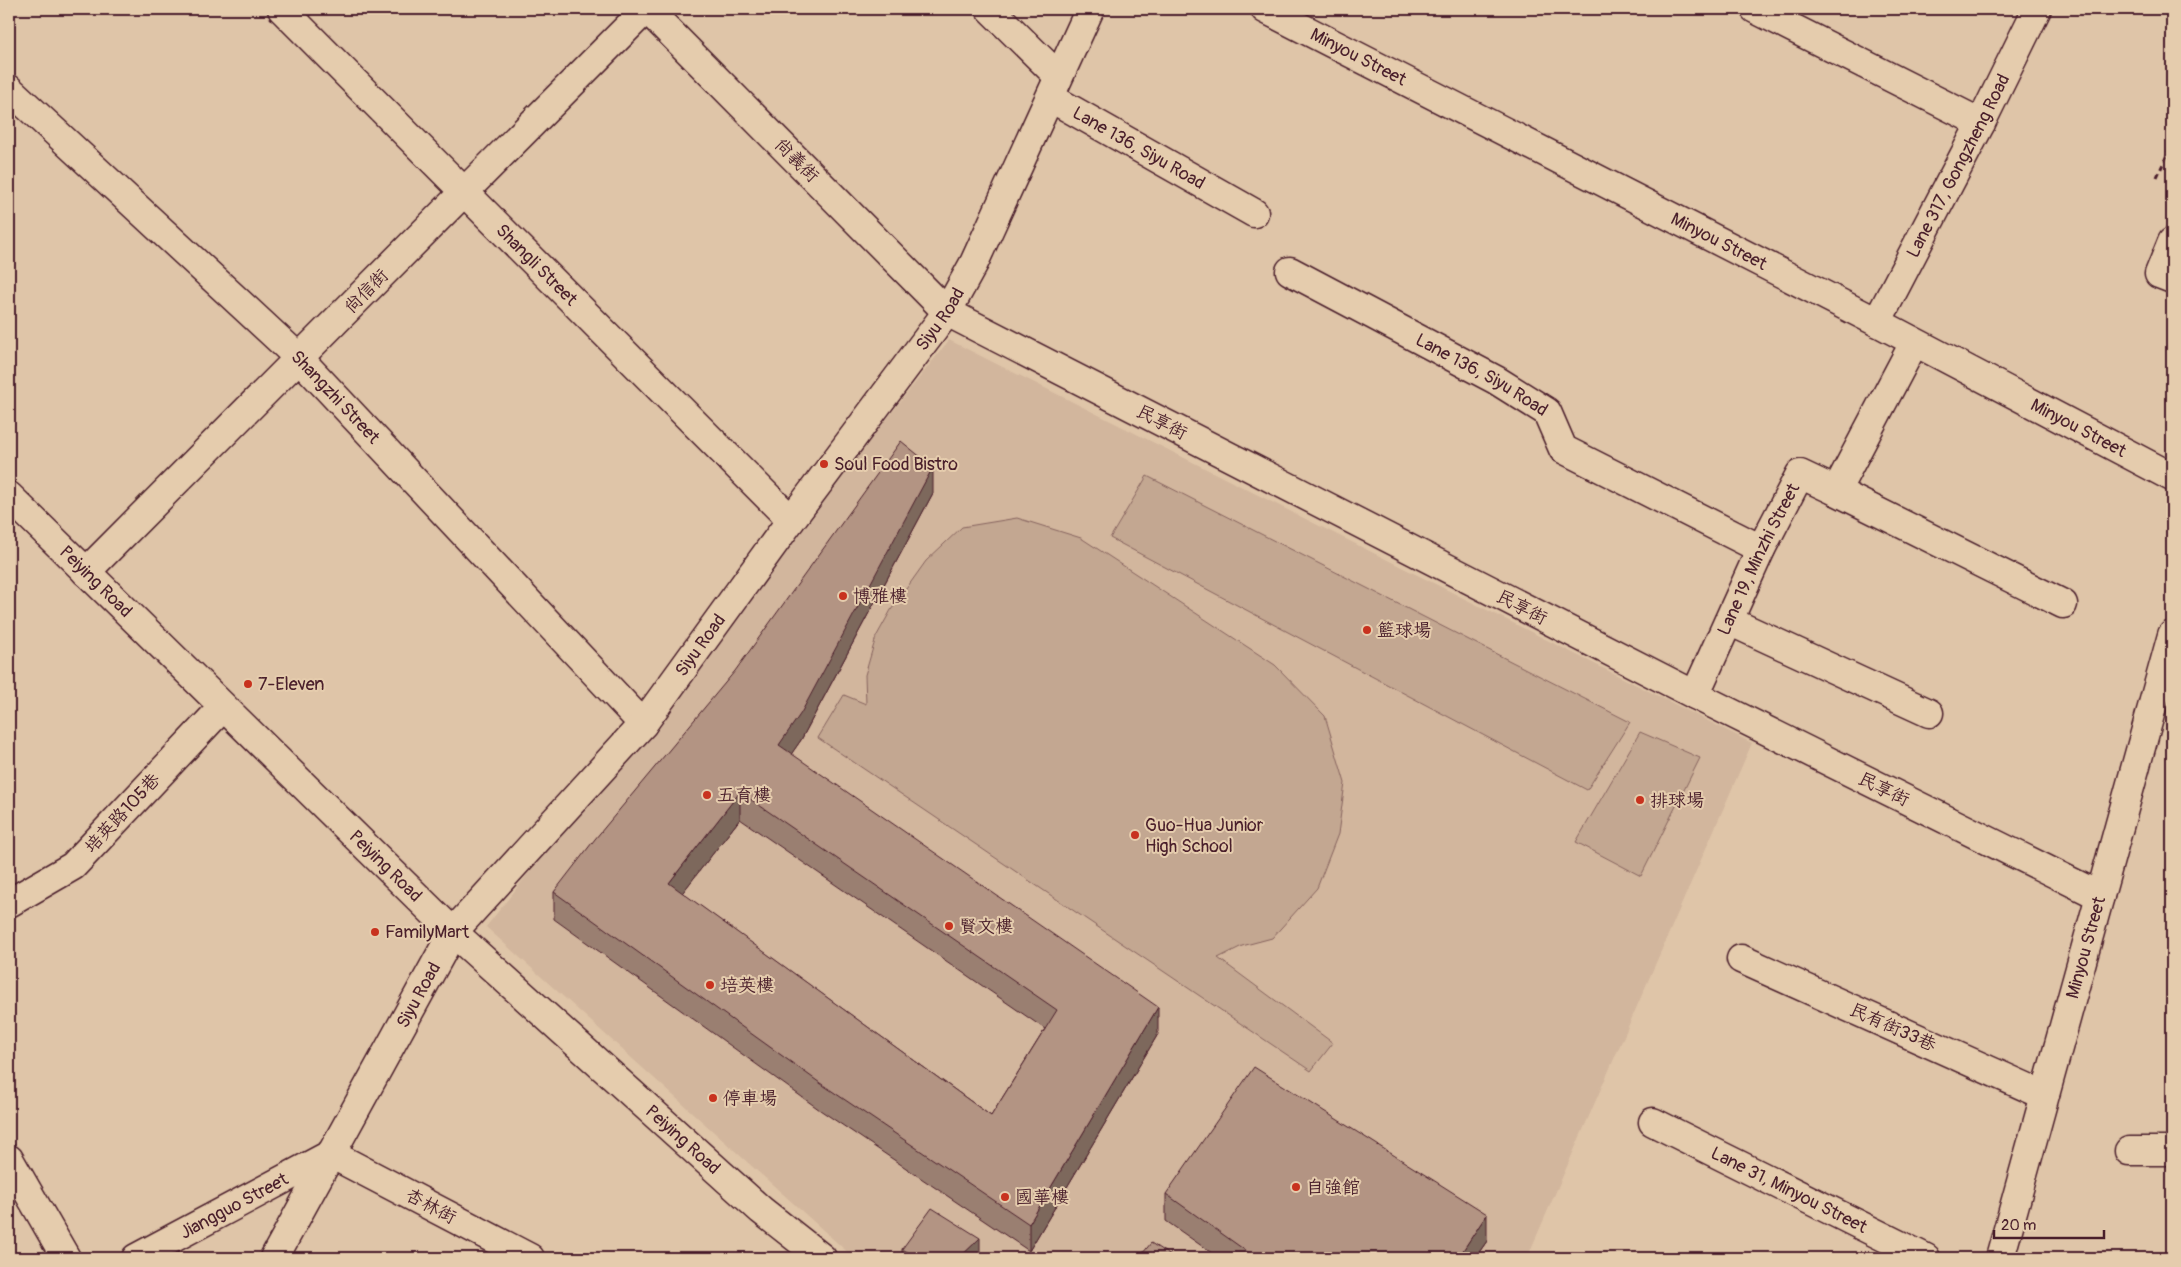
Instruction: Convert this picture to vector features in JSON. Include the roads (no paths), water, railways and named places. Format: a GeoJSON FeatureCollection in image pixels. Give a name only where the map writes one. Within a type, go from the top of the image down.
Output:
{"type":"FeatureCollection","features":[{"type":"Feature","properties":{"kind":"street","name":"Shangli Street"},"geometry":{"type":"LineString","coordinates":[[282,9],[791,520]]}},
{"type":"Feature","properties":{"kind":"street","name":"尚信街"},"geometry":{"type":"LineString","coordinates":[[86,572],[647,9]]}},
{"type":"Feature","properties":{"kind":"street","name":"尚義街"},"geometry":{"type":"LineString","coordinates":[[647,9],[947,312]]}},
{"type":"Feature","properties":{"kind":"street","name":"Lane 136, Siyu Road"},"geometry":{"type":"LineString","coordinates":[[990,9],[1055,87],[1254,213]]}},
{"type":"Feature","properties":{"kind":"street","name":"Siyu Road"},"geometry":{"type":"LineString","coordinates":[[274,1258],[453,932],[643,724],[791,520],[947,312],[974,263],[1090,9]]}},
{"type":"Feature","properties":{"kind":"street","name":"Minyou Street"},"geometry":{"type":"LineString","coordinates":[[1265,9],[1877,322],[2172,477]]}},
{"type":"Feature","properties":{"kind":"street"},"geometry":{"type":"LineString","coordinates":[[1755,9],[1980,123]]}},
{"type":"Feature","properties":{"kind":"street","name":"Lane 317, Gongzheng Road"},"geometry":{"type":"LineString","coordinates":[[1877,322],[2037,9]]}},
{"type":"Feature","properties":{"kind":"street","name":"Shangzhi Street"},"geometry":{"type":"LineString","coordinates":[[9,89],[299,358],[643,724]]}},
{"type":"Feature","properties":{"kind":"street"},"geometry":{"type":"LineString","coordinates":[[2172,242],[2159,274],[2172,279]]}},
{"type":"Feature","properties":{"kind":"street","name":"Lane 136, Siyu Road"},"geometry":{"type":"LineString","coordinates":[[1290,271],[1496,380],[1547,412],[1563,450],[1761,550]]}},
{"type":"Feature","properties":{"kind":"street","name":"民享街"},"geometry":{"type":"LineString","coordinates":[[947,312],[1695,695],[2100,896]]}},
{"type":"Feature","properties":{"kind":"street"},"geometry":{"type":"LineString","coordinates":[[1914,343],[1836,491],[2063,604]]}},
{"type":"Feature","properties":{"kind":"street","name":"Lane 19, Minzhi Street"},"geometry":{"type":"LineString","coordinates":[[1695,695],[1761,550],[1800,474],[1836,491]]}},
{"type":"Feature","properties":{"kind":"street","name":"Peiying Road"},"geometry":{"type":"LineString","coordinates":[[9,496],[453,932],[761,1210],[822,1258]]}},
{"type":"Feature","properties":{"kind":"street"},"geometry":{"type":"LineString","coordinates":[[1729,621],[1929,713]]}},
{"type":"Feature","properties":{"kind":"street","name":"Minyou Street"},"geometry":{"type":"LineString","coordinates":[[2000,1258],[2172,635]]}},
{"type":"Feature","properties":{"kind":"street","name":"培英路105巷"},"geometry":{"type":"LineString","coordinates":[[9,902],[73,866],[222,707]]}},
{"type":"Feature","properties":{"kind":"street","name":"民有街33巷"},"geometry":{"type":"LineString","coordinates":[[1741,959],[2044,1095]]}},
{"type":"Feature","properties":{"kind":"street","name":"Lane 31, Minyou Street"},"geometry":{"type":"LineString","coordinates":[[1653,1122],[1926,1258]]}},
{"type":"Feature","properties":{"kind":"street"},"geometry":{"type":"LineString","coordinates":[[2129,1152],[2172,1151]]}},
{"type":"Feature","properties":{"kind":"street","name":"Jiangguo Street"},"geometry":{"type":"LineString","coordinates":[[136,1258],[332,1154]]}},
{"type":"Feature","properties":{"kind":"street","name":"杏林街"},"geometry":{"type":"LineString","coordinates":[[332,1154],[530,1258]]}},
{"type":"Feature","properties":{"kind":"street"},"geometry":{"type":"LineString","coordinates":[[9,1159],[66,1258]]}},
{"type":"Feature","properties":{"kind":"place","name":"Soul Food Bistro"},"geometry":{"type":"Point","coordinates":[824,464]}},
{"type":"Feature","properties":{"kind":"place","name":"博雅樓"},"geometry":{"type":"Point","coordinates":[843,596]}},
{"type":"Feature","properties":{"kind":"place","name":"籃球場"},"geometry":{"type":"Point","coordinates":[1367,630]}},
{"type":"Feature","properties":{"kind":"place","name":"7-Eleven"},"geometry":{"type":"Point","coordinates":[248,684]}},
{"type":"Feature","properties":{"kind":"place","name":"五育樓"},"geometry":{"type":"Point","coordinates":[707,795]}},
{"type":"Feature","properties":{"kind":"place","name":"排球場"},"geometry":{"type":"Point","coordinates":[1640,800]}},
{"type":"Feature","properties":{"kind":"place","name":"Guo-Hua Junior High School"},"geometry":{"type":"Point","coordinates":[1135,835]}},
{"type":"Feature","properties":{"kind":"place","name":"賢文樓"},"geometry":{"type":"Point","coordinates":[949,926]}},
{"type":"Feature","properties":{"kind":"place","name":"FamilyMart"},"geometry":{"type":"Point","coordinates":[375,932]}},
{"type":"Feature","properties":{"kind":"place","name":"培英樓"},"geometry":{"type":"Point","coordinates":[710,985]}},
{"type":"Feature","properties":{"kind":"place","name":"停車場"},"geometry":{"type":"Point","coordinates":[713,1098]}},
{"type":"Feature","properties":{"kind":"place","name":"自強館"},"geometry":{"type":"Point","coordinates":[1296,1187]}},
{"type":"Feature","properties":{"kind":"place","name":"國華樓"},"geometry":{"type":"Point","coordinates":[1005,1197]}}]}
